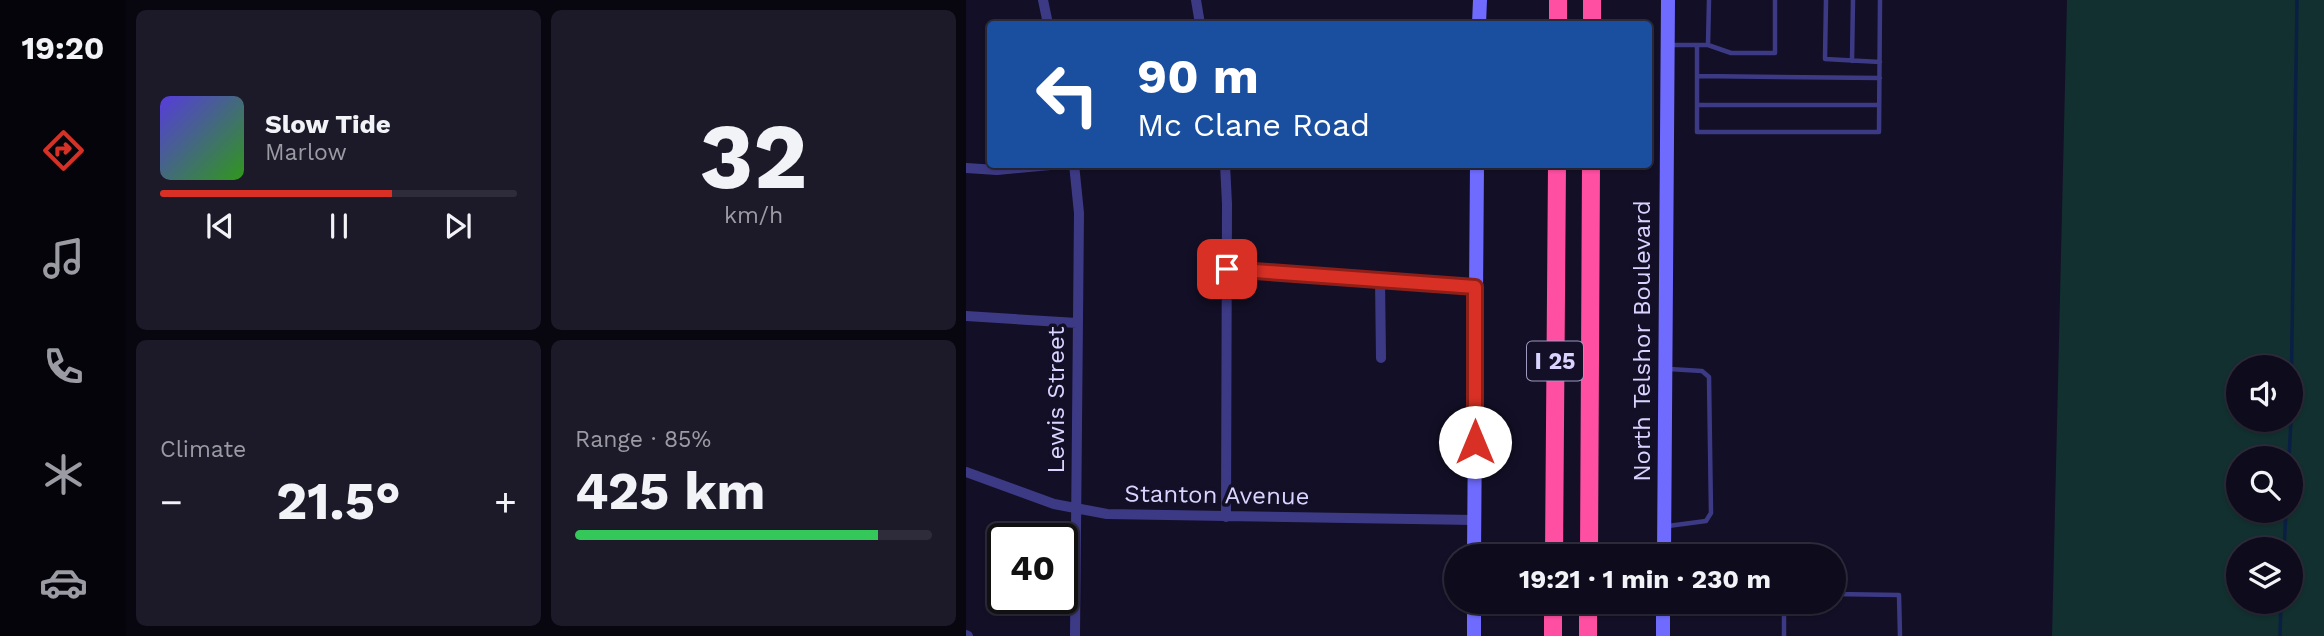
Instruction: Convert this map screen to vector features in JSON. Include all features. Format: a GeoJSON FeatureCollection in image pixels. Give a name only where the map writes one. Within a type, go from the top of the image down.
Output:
{"type":"FeatureCollection","features":[{"type":"Feature","properties":{"kind":"highway"},"geometry":{"type":"LineString","coordinates":[[1558,0],[1558,21]]}},
{"type":"Feature","properties":{"kind":"highway"},"geometry":{"type":"LineString","coordinates":[[1592,0],[1592,21]]}},
{"type":"Feature","properties":{"kind":"highway","name":"I 25"},"geometry":{"type":"LineString","coordinates":[[1554,544],[1556,168]]}},
{"type":"Feature","properties":{"kind":"highway","name":"I 25"},"geometry":{"type":"LineString","coordinates":[[1589,544],[1591,168]]}},
{"type":"Feature","properties":{"kind":"highway"},"geometry":{"type":"LineString","coordinates":[[1553,614],[1553,636]]}},
{"type":"Feature","properties":{"kind":"highway"},"geometry":{"type":"LineString","coordinates":[[1588,614],[1588,636]]}},
{"type":"Feature","properties":{"kind":"main road"},"geometry":{"type":"LineString","coordinates":[[1479,21],[1480,0]]}},
{"type":"Feature","properties":{"kind":"main road","name":"North Telshor Boulevard"},"geometry":{"type":"LineString","coordinates":[[1664,544],[1668,0]]}},
{"type":"Feature","properties":{"kind":"main road"},"geometry":{"type":"LineString","coordinates":[[1474,544],[1477,168]]}},
{"type":"Feature","properties":{"kind":"main road"},"geometry":{"type":"LineString","coordinates":[[1474,614],[1474,636]]}},
{"type":"Feature","properties":{"kind":"main road"},"geometry":{"type":"LineString","coordinates":[[1663,614],[1663,636]]}},
{"type":"Feature","properties":{"kind":"street"},"geometry":{"type":"LineString","coordinates":[[1043,0],[1047,21]]}},
{"type":"Feature","properties":{"kind":"street"},"geometry":{"type":"LineString","coordinates":[[1196,0],[1200,21]]}},
{"type":"Feature","properties":{"kind":"street"},"geometry":{"type":"LineString","coordinates":[[966,168],[1018,168]]}},
{"type":"Feature","properties":{"kind":"street","name":"Lewis Street"},"geometry":{"type":"LineString","coordinates":[[1074,168],[1079,213],[1075,636]]}},
{"type":"Feature","properties":{"kind":"street"},"geometry":{"type":"LineString","coordinates":[[1224,168],[1227,204],[1226,517]]}},
{"type":"Feature","properties":{"kind":"street"},"geometry":{"type":"LineString","coordinates":[[1227,269],[1475,287]]}},
{"type":"Feature","properties":{"kind":"street"},"geometry":{"type":"LineString","coordinates":[[1380,279],[1381,358]]}},
{"type":"Feature","properties":{"kind":"street"},"geometry":{"type":"LineString","coordinates":[[966,316],[1077,323]]}},
{"type":"Feature","properties":{"kind":"street","name":"Stanton Avenue"},"geometry":{"type":"LineString","coordinates":[[966,472],[1076,509],[1124,515],[1475,520]]}},
{"type":"Feature","properties":{"kind":"lane"},"geometry":{"type":"LineString","coordinates":[[1708,45],[1709,0]]}},
{"type":"Feature","properties":{"kind":"lane"},"geometry":{"type":"LineString","coordinates":[[1667,45],[1708,45],[1731,53],[1775,52],[1775,0]]}},
{"type":"Feature","properties":{"kind":"lane"},"geometry":{"type":"LineString","coordinates":[[1826,0],[1825,59],[1880,62]]}},
{"type":"Feature","properties":{"kind":"lane"},"geometry":{"type":"LineString","coordinates":[[1852,61],[1853,0]]}},
{"type":"Feature","properties":{"kind":"lane"},"geometry":{"type":"LineString","coordinates":[[1697,45],[1698,132],[1879,132],[1880,0]]}},
{"type":"Feature","properties":{"kind":"lane"},"geometry":{"type":"LineString","coordinates":[[1697,76],[1880,78]]}},
{"type":"Feature","properties":{"kind":"lane"},"geometry":{"type":"LineString","coordinates":[[1697,105],[1879,104]]}},
{"type":"Feature","properties":{"kind":"lane"},"geometry":{"type":"LineString","coordinates":[[1664,527],[1706,521],[1711,513],[1709,377],[1702,371],[1665,369]]}},
{"type":"Feature","properties":{"kind":"lane"},"geometry":{"type":"LineString","coordinates":[[1846,594],[1899,596],[1900,636]]}},
{"type":"Feature","properties":{"kind":"lane"},"geometry":{"type":"LineString","coordinates":[[1784,614],[1784,636]]}},
{"type":"Feature","properties":{"kind":"green space"},"geometry":{"type":"Polygon","coordinates":[[[2067,0],[2324,0],[2324,636],[2052,636],[2067,0]]]}},
{"type":"Feature","properties":{"kind":"waterway"},"geometry":{"type":"LineString","coordinates":[[2292,355],[2297,0]]}},
{"type":"Feature","properties":{"kind":"waterway"},"geometry":{"type":"LineString","coordinates":[[2290,432],[2290,446]]}},
{"type":"Feature","properties":{"kind":"waterway"},"geometry":{"type":"LineString","coordinates":[[2285,523],[2285,537]]}},
{"type":"Feature","properties":{"kind":"waterway"},"geometry":{"type":"LineString","coordinates":[[2280,636],[2281,614]]}},
{"type":"Feature","properties":{"kind":"route"},"geometry":{"type":"LineString","coordinates":[[1227,269],[1475,287],[1475,442]]}}]}
